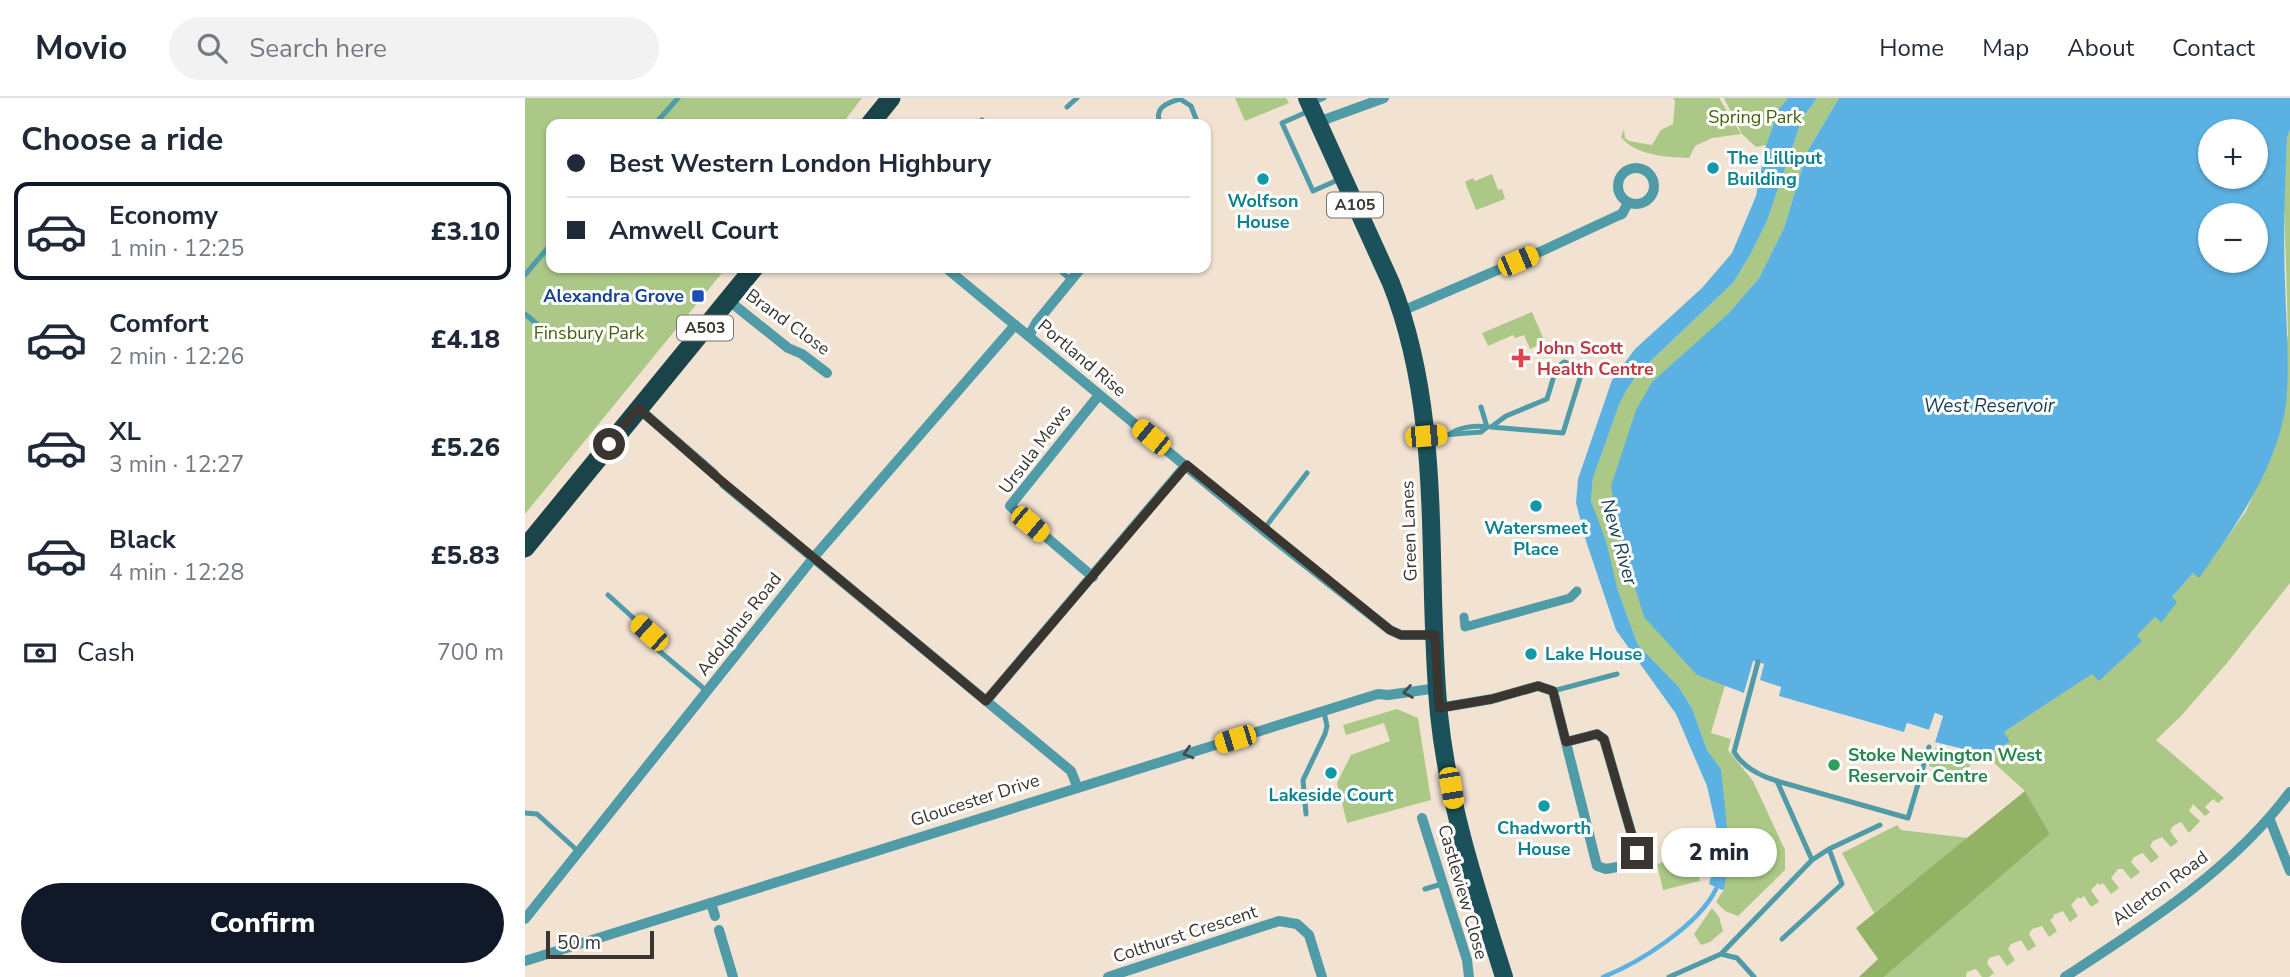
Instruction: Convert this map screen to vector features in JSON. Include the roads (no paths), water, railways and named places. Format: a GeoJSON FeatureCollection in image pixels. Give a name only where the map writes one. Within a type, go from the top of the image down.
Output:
{"type":"FeatureCollection","features":[{"type":"Feature","properties":{"kind":"highway"},"geometry":{"type":"LineString","coordinates":[[874,119],[891,98]]}},
{"type":"Feature","properties":{"kind":"highway","name":"A503"},"geometry":{"type":"LineString","coordinates":[[525,548],[750,273]]}},
{"type":"Feature","properties":{"kind":"main road","name":"Green Lanes"},"geometry":{"type":"LineString","coordinates":[[1314,106],[1402,311],[1426,436],[1439,708],[1454,805],[1504,977]]}},
{"type":"Feature","properties":{"kind":"street"},"geometry":{"type":"LineString","coordinates":[[1314,106],[1384,98]]}},
{"type":"Feature","properties":{"kind":"street"},"geometry":{"type":"LineString","coordinates":[[1402,311],[1622,214],[1628,203]]}},
{"type":"Feature","properties":{"kind":"street","name":"Portland Rise"},"geometry":{"type":"LineString","coordinates":[[952,273],[1263,530],[1390,630],[1401,635],[1435,635]]}},
{"type":"Feature","properties":{"kind":"street"},"geometry":{"type":"LineString","coordinates":[[1028,336],[1077,273]]}},
{"type":"Feature","properties":{"kind":"street","name":"Brand Close"},"geometry":{"type":"LineString","coordinates":[[728,300],[788,348],[802,354],[827,373]]}},
{"type":"Feature","properties":{"kind":"street","name":"Adolphus Road"},"geometry":{"type":"LineString","coordinates":[[525,919],[814,557],[1015,325]]}},
{"type":"Feature","properties":{"kind":"street","name":"Ursula Mews"},"geometry":{"type":"LineString","coordinates":[[1093,577],[1010,506],[1099,395]]}},
{"type":"Feature","properties":{"kind":"street"},"geometry":{"type":"LineString","coordinates":[[638,408],[714,474]]}},
{"type":"Feature","properties":{"kind":"street"},"geometry":{"type":"LineString","coordinates":[[986,701],[1187,465]]}},
{"type":"Feature","properties":{"kind":"street"},"geometry":{"type":"LineString","coordinates":[[725,484],[1071,771],[1077,786]]}},
{"type":"Feature","properties":{"kind":"street"},"geometry":{"type":"LineString","coordinates":[[1464,617],[1465,627],[1570,598],[1577,592]]}},
{"type":"Feature","properties":{"kind":"street"},"geometry":{"type":"LineString","coordinates":[[1439,708],[1492,699],[1538,686],[1553,691],[1597,866],[1606,869],[1634,864],[1637,853],[1604,739],[1597,734],[1566,742]]}},
{"type":"Feature","properties":{"kind":"street","name":"Gloucester Drive"},"geometry":{"type":"LineString","coordinates":[[525,961],[1077,786],[1378,694],[1438,688]]}},
{"type":"Feature","properties":{"kind":"street","name":"Allerton Road"},"geometry":{"type":"LineString","coordinates":[[2065,977],[2180,898],[2230,858],[2270,820],[2290,792]]}},
{"type":"Feature","properties":{"kind":"street","name":"Castleview Close"},"geometry":{"type":"LineString","coordinates":[[1422,818],[1467,960],[1469,977]]}},
{"type":"Feature","properties":{"kind":"street"},"geometry":{"type":"LineString","coordinates":[[2270,820],[2290,871]]}},
{"type":"Feature","properties":{"kind":"street"},"geometry":{"type":"LineString","coordinates":[[711,903],[715,916]]}},
{"type":"Feature","properties":{"kind":"street","name":"Colthurst Crescent"},"geometry":{"type":"LineString","coordinates":[[1108,977],[1279,921],[1297,924],[1309,935],[1322,977]]}},
{"type":"Feature","properties":{"kind":"street"},"geometry":{"type":"LineString","coordinates":[[719,930],[733,977]]}},
{"type":"Feature","properties":{"kind":"lane"},"geometry":{"type":"LineString","coordinates":[[659,119],[678,98]]}},
{"type":"Feature","properties":{"kind":"lane"},"geometry":{"type":"LineString","coordinates":[[1067,107],[1077,98]]}},
{"type":"Feature","properties":{"kind":"lane"},"geometry":{"type":"LineString","coordinates":[[1158,119],[1160,109],[1180,99],[1191,106],[1196,119]]}},
{"type":"Feature","properties":{"kind":"lane"},"geometry":{"type":"LineString","coordinates":[[1314,106],[1282,123],[1313,191],[1343,178]]}},
{"type":"Feature","properties":{"kind":"lane"},"geometry":{"type":"LineString","coordinates":[[525,275],[546,250]]}},
{"type":"Feature","properties":{"kind":"lane"},"geometry":{"type":"LineString","coordinates":[[1063,273],[1071,280]]}},
{"type":"Feature","properties":{"kind":"lane"},"geometry":{"type":"LineString","coordinates":[[525,314],[538,325]]}},
{"type":"Feature","properties":{"kind":"lane"},"geometry":{"type":"LineString","coordinates":[[1564,362],[1578,366],[1581,375],[1579,384],[1563,433],[1491,427],[1506,416],[1533,405],[1547,399],[1556,369],[1564,362]]}},
{"type":"Feature","properties":{"kind":"lane"},"geometry":{"type":"LineString","coordinates":[[1426,436],[1481,432],[1487,427],[1481,407]]}},
{"type":"Feature","properties":{"kind":"lane"},"geometry":{"type":"LineString","coordinates":[[1263,530],[1307,473]]}},
{"type":"Feature","properties":{"kind":"lane"},"geometry":{"type":"LineString","coordinates":[[714,474],[725,484]]}},
{"type":"Feature","properties":{"kind":"lane"},"geometry":{"type":"LineString","coordinates":[[608,595],[649,633],[658,650],[708,692]]}},
{"type":"Feature","properties":{"kind":"lane"},"geometry":{"type":"LineString","coordinates":[[1758,662],[1734,752],[1744,765],[1760,776],[1908,818],[1929,747]]}},
{"type":"Feature","properties":{"kind":"lane"},"geometry":{"type":"LineString","coordinates":[[1553,691],[1617,674]]}},
{"type":"Feature","properties":{"kind":"lane"},"geometry":{"type":"LineString","coordinates":[[1306,814],[1303,780],[1325,734],[1327,726],[1324,712]]}},
{"type":"Feature","properties":{"kind":"lane"},"geometry":{"type":"LineString","coordinates":[[1777,781],[1812,860]]}},
{"type":"Feature","properties":{"kind":"lane"},"geometry":{"type":"LineString","coordinates":[[525,813],[537,814],[579,852]]}},
{"type":"Feature","properties":{"kind":"lane"},"geometry":{"type":"LineString","coordinates":[[1669,977],[1721,954],[1812,860],[1880,825]]}},
{"type":"Feature","properties":{"kind":"lane"},"geometry":{"type":"LineString","coordinates":[[1782,939],[1842,884],[1829,849]]}},
{"type":"Feature","properties":{"kind":"lane"},"geometry":{"type":"LineString","coordinates":[[1425,889],[1443,883]]}},
{"type":"Feature","properties":{"kind":"lane"},"geometry":{"type":"LineString","coordinates":[[715,916],[719,930]]}},
{"type":"Feature","properties":{"kind":"lane"},"geometry":{"type":"LineString","coordinates":[[1721,954],[1737,958],[1754,977]]}},
{"type":"Feature","properties":{"kind":"water"},"geometry":{"type":"Polygon","coordinates":[[[1788,98],[1817,98],[1802,119],[1767,221],[1733,283],[1640,371],[1627,389],[1593,478],[1591,501],[1606,541],[1618,591],[1638,645],[1678,686],[1692,708],[1707,750],[1721,769],[1730,856],[1722,890],[1709,884],[1717,856],[1717,830],[1707,786],[1676,714],[1616,630],[1576,503],[1578,479],[1612,380],[1635,349],[1702,288],[1732,253],[1756,196],[1766,145],[1779,109],[1788,98]]]}},
{"type":"Feature","properties":{"kind":"water","name":"West Reservoir"},"geometry":{"type":"Polygon","coordinates":[[[1839,98],[2290,98],[2284,228],[2288,358],[2286,404],[2274,451],[2264,474],[2213,558],[2199,578],[2193,573],[2172,597],[2177,602],[2161,623],[2155,617],[2137,635],[2142,641],[2099,681],[2092,674],[2004,732],[2010,742],[1984,754],[1935,742],[1943,716],[1935,713],[1929,730],[1907,723],[1904,733],[1778,696],[1781,687],[1759,680],[1764,664],[1754,661],[1744,693],[1697,675],[1644,617],[1622,545],[1611,486],[1636,410],[1652,382],[1728,314],[1759,278],[1784,228],[1807,152],[1839,98]]]}},
{"type":"Feature","properties":{"kind":"waterway","name":"New River"},"geometry":{"type":"LineString","coordinates":[[1603,977],[1667,941],[1696,916],[1716,889]]}},
{"type":"Feature","properties":{"kind":"place","name":"The Lilliput Building"},"geometry":{"type":"Point","coordinates":[1713,168]}},
{"type":"Feature","properties":{"kind":"place","name":"Wolfson House"},"geometry":{"type":"Point","coordinates":[1263,179]}},
{"type":"Feature","properties":{"kind":"place","name":"Alexandra Grove"},"geometry":{"type":"Point","coordinates":[698,296]}},
{"type":"Feature","properties":{"kind":"place","name":"John Scott Health Centre"},"geometry":{"type":"Point","coordinates":[1521,358]}},
{"type":"Feature","properties":{"kind":"place","name":"Watersmeet Place"},"geometry":{"type":"Point","coordinates":[1536,506]}},
{"type":"Feature","properties":{"kind":"place","name":"Lake House"},"geometry":{"type":"Point","coordinates":[1531,654]}},
{"type":"Feature","properties":{"kind":"place","name":"Stoke Newington West Reservoir Centre"},"geometry":{"type":"Point","coordinates":[1834,765]}},
{"type":"Feature","properties":{"kind":"place","name":"Lakeside Court"},"geometry":{"type":"Point","coordinates":[1331,773]}},
{"type":"Feature","properties":{"kind":"place","name":"Chadworth House"},"geometry":{"type":"Point","coordinates":[1544,806]}},
{"type":"Feature","properties":{"kind":"park label","name":"Spring Park"},"geometry":{"type":"Point","coordinates":[1755,117]}},
{"type":"Feature","properties":{"kind":"park label","name":"Finsbury Park"},"geometry":{"type":"Point","coordinates":[589,333]}}]}
